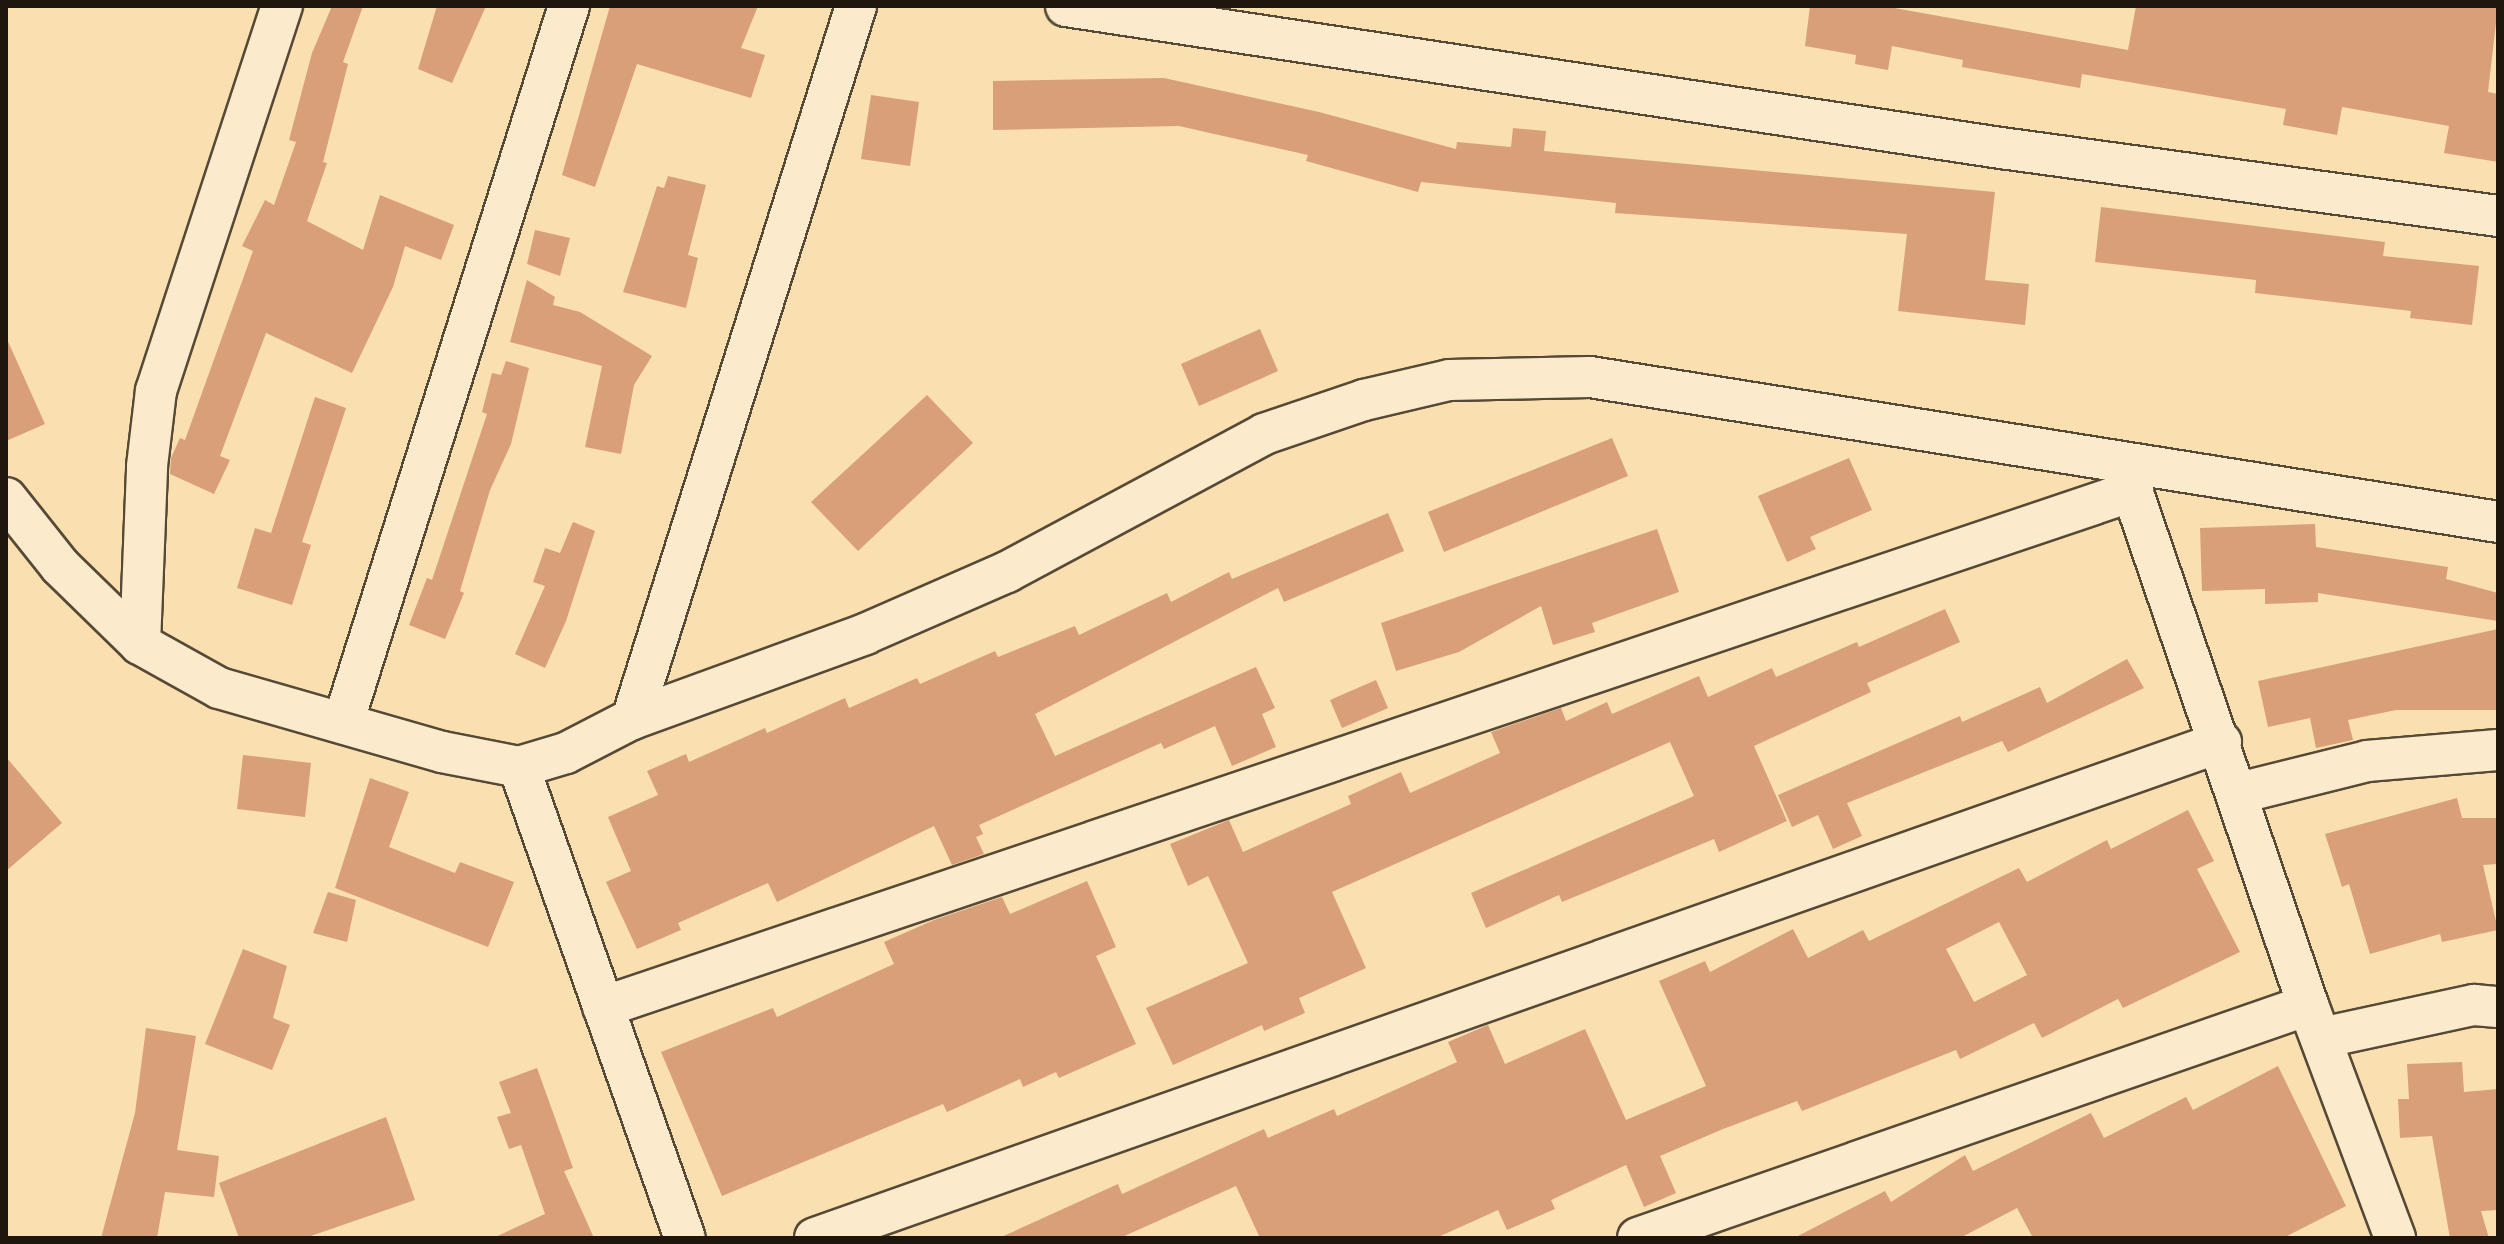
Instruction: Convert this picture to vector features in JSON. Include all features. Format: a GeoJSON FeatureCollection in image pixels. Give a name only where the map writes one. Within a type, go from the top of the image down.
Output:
{"type":"FeatureCollection","features":[{"type":"Feature","properties":{"kind":"street"},"geometry":{"type":"LineString","coordinates":[[140,644],[147,466],[156,391],[282,6]]}},
{"type":"Feature","properties":{"kind":"street"},"geometry":{"type":"LineString","coordinates":[[343,723],[569,6]]}},
{"type":"Feature","properties":{"kind":"street"},"geometry":{"type":"LineString","coordinates":[[632,719],[856,6]]}},
{"type":"Feature","properties":{"kind":"street"},"geometry":{"type":"LineString","coordinates":[[1066,6],[2001,148],[2498,216]]}},
{"type":"Feature","properties":{"kind":"street"},"geometry":{"type":"LineString","coordinates":[[6,498],[60,566],[140,644],[219,688],[442,752],[519,767],[566,753],[632,719],[865,634],[1007,572],[1264,434],[1364,400],[1449,380],[1590,377],[2128,477],[2498,522]]}},
{"type":"Feature","properties":{"kind":"street"},"geometry":{"type":"LineString","coordinates":[[2128,477],[2315,1021],[2395,1238]]}},
{"type":"Feature","properties":{"kind":"street"},"geometry":{"type":"LineString","coordinates":[[603,1007],[2128,477]]}},
{"type":"Feature","properties":{"kind":"street"},"geometry":{"type":"LineString","coordinates":[[815,1238],[2221,742]]}},
{"type":"Feature","properties":{"kind":"street"},"geometry":{"type":"LineString","coordinates":[[2239,793],[2367,761],[2498,750]]}},
{"type":"Feature","properties":{"kind":"street"},"geometry":{"type":"LineString","coordinates":[[519,767],[685,1238]]}},
{"type":"Feature","properties":{"kind":"street"},"geometry":{"type":"LineString","coordinates":[[1638,1238],[2315,1021],[2474,1005],[2498,1007]]}},
{"type":"Feature","properties":{"kind":"building"},"geometry":{"type":"Polygon","coordinates":[[[332,6],[363,6],[343,62],[348,64],[323,162],[327,163],[307,221],[363,250],[380,195],[454,225],[441,260],[405,246],[393,287],[352,373],[266,333],[220,456],[230,460],[214,494],[170,474],[171,458],[180,438],[185,440],[253,251],[242,246],[265,200],[274,205],[296,142],[289,140],[312,53],[332,6]]]}},
{"type":"Feature","properties":{"kind":"building"},"geometry":{"type":"Polygon","coordinates":[[[437,6],[486,6],[452,83],[418,69],[437,6]]]}},
{"type":"Feature","properties":{"kind":"building"},"geometry":{"type":"Polygon","coordinates":[[[610,6],[758,6],[741,48],[765,55],[751,98],[637,64],[595,187],[562,175],[610,6]]]}},
{"type":"Feature","properties":{"kind":"building"},"geometry":{"type":"Polygon","coordinates":[[[1810,6],[1883,6],[2128,50],[2136,6],[2498,6],[2488,92],[2498,94],[2498,162],[2444,153],[2449,126],[2342,107],[2337,135],[2283,125],[2286,109],[2082,74],[2080,88],[1962,67],[1963,60],[1892,46],[1888,70],[1855,64],[1856,55],[1805,46],[1810,6]]]}},
{"type":"Feature","properties":{"kind":"building"},"geometry":{"type":"Polygon","coordinates":[[[1164,78],[1319,112],[1456,149],[1457,142],[1511,147],[1513,128],[1546,131],[1544,151],[1995,192],[1985,280],[2029,284],[2025,325],[1898,311],[1907,234],[1615,213],[1616,203],[1421,182],[1418,192],[1306,161],[1308,155],[1179,126],[993,130],[993,81],[1164,78]]]}},
{"type":"Feature","properties":{"kind":"building"},"geometry":{"type":"Polygon","coordinates":[[[871,95],[919,102],[910,166],[861,159],[871,95]]]}},
{"type":"Feature","properties":{"kind":"building"},"geometry":{"type":"Polygon","coordinates":[[[668,176],[706,185],[688,255],[698,258],[686,308],[623,292],[657,186],[664,188],[668,176]]]}},
{"type":"Feature","properties":{"kind":"building"},"geometry":{"type":"Polygon","coordinates":[[[2101,207],[2385,242],[2383,256],[2479,266],[2472,325],[2410,318],[2411,311],[2255,293],[2256,280],[2095,262],[2101,207]]]}},
{"type":"Feature","properties":{"kind":"building"},"geometry":{"type":"Polygon","coordinates":[[[535,230],[570,238],[560,276],[527,264],[535,230]]]}},
{"type":"Feature","properties":{"kind":"building"},"geometry":{"type":"Polygon","coordinates":[[[527,280],[555,297],[553,305],[580,312],[652,356],[634,385],[621,454],[585,447],[602,366],[510,342],[527,280]]]}},
{"type":"Feature","properties":{"kind":"building"},"geometry":{"type":"Polygon","coordinates":[[[1260,329],[1278,371],[1199,406],[1181,364],[1260,329]]]}},
{"type":"Feature","properties":{"kind":"building"},"geometry":{"type":"Polygon","coordinates":[[[6,337],[45,424],[6,441],[6,337]]]}},
{"type":"Feature","properties":{"kind":"building"},"geometry":{"type":"Polygon","coordinates":[[[506,361],[529,368],[511,444],[490,490],[460,591],[464,593],[445,639],[409,625],[427,578],[432,580],[487,414],[482,412],[492,373],[501,375],[506,361]]]}},
{"type":"Feature","properties":{"kind":"building"},"geometry":{"type":"Polygon","coordinates":[[[927,395],[973,443],[858,551],[811,502],[927,395]]]}},
{"type":"Feature","properties":{"kind":"building"},"geometry":{"type":"Polygon","coordinates":[[[315,397],[346,408],[302,542],[311,545],[292,605],[237,588],[255,528],[271,533],[315,397]]]}},
{"type":"Feature","properties":{"kind":"building"},"geometry":{"type":"Polygon","coordinates":[[[1612,438],[1628,476],[1444,552],[1428,512],[1612,438]]]}},
{"type":"Feature","properties":{"kind":"building"},"geometry":{"type":"Polygon","coordinates":[[[1849,458],[1872,510],[1810,537],[1816,549],[1787,562],[1758,496],[1849,458]]]}},
{"type":"Feature","properties":{"kind":"building"},"geometry":{"type":"Polygon","coordinates":[[[1388,513],[1404,551],[1284,602],[1278,588],[1035,714],[1055,756],[1256,667],[1275,708],[1262,714],[1276,747],[1232,766],[1215,726],[1164,749],[1161,743],[979,825],[983,834],[976,837],[984,854],[952,865],[934,826],[777,902],[768,883],[678,923],[681,930],[637,949],[606,882],[631,871],[608,817],[658,795],[647,771],[686,754],[689,762],[765,728],[767,733],[845,698],[849,708],[917,678],[920,684],[995,651],[998,657],[1075,626],[1079,635],[1167,593],[1171,602],[1229,572],[1232,579],[1388,513]]]}},
{"type":"Feature","properties":{"kind":"building"},"geometry":{"type":"Polygon","coordinates":[[[573,522],[595,531],[566,621],[545,668],[515,654],[545,586],[533,582],[545,548],[560,553],[573,522]]]}},
{"type":"Feature","properties":{"kind":"building"},"geometry":{"type":"Polygon","coordinates":[[[2315,524],[2316,547],[2448,567],[2446,579],[2498,593],[2498,621],[2318,593],[2318,602],[2265,604],[2265,589],[2202,591],[2200,528],[2315,524]]]}},
{"type":"Feature","properties":{"kind":"building"},"geometry":{"type":"Polygon","coordinates":[[[1657,529],[1679,592],[1592,623],[1595,632],[1553,645],[1541,606],[1459,652],[1396,671],[1381,623],[1657,529]]]}},
{"type":"Feature","properties":{"kind":"building"},"geometry":{"type":"Polygon","coordinates":[[[1945,609],[1960,642],[1867,683],[1871,692],[1754,746],[1787,821],[1719,852],[1714,839],[1562,902],[1559,895],[1486,928],[1471,893],[1694,796],[1670,742],[1332,892],[1366,968],[1299,998],[1305,1013],[1264,1031],[1262,1025],[1173,1065],[1146,1008],[1248,963],[1208,876],[1188,886],[1170,844],[1229,820],[1243,852],[1351,804],[1348,796],[1401,772],[1410,793],[1500,753],[1491,732],[1561,708],[1566,721],[1607,702],[1612,714],[1699,676],[1708,697],[1772,668],[1776,677],[1857,642],[1859,647],[1945,609]]]}},
{"type":"Feature","properties":{"kind":"building"},"geometry":{"type":"Polygon","coordinates":[[[2498,629],[2498,710],[2396,710],[2348,720],[2353,740],[2316,748],[2310,718],[2268,727],[2258,681],[2498,629]]]}},
{"type":"Feature","properties":{"kind":"building"},"geometry":{"type":"Polygon","coordinates":[[[2127,659],[2144,688],[2008,752],[2002,741],[1847,803],[1862,836],[1833,849],[1818,815],[1792,827],[1778,795],[1960,716],[1962,722],[2040,687],[2047,703],[2127,659]]]}},
{"type":"Feature","properties":{"kind":"building"},"geometry":{"type":"Polygon","coordinates":[[[1376,680],[1388,708],[1342,728],[1330,700],[1376,680]]]}},
{"type":"Feature","properties":{"kind":"building"},"geometry":{"type":"Polygon","coordinates":[[[243,755],[311,763],[305,817],[237,809],[243,755]]]}},
{"type":"Feature","properties":{"kind":"building"},"geometry":{"type":"Polygon","coordinates":[[[6,757],[62,823],[6,871],[6,757]]]}},
{"type":"Feature","properties":{"kind":"building"},"geometry":{"type":"Polygon","coordinates":[[[370,778],[409,792],[389,847],[455,873],[460,862],[514,882],[488,947],[335,888],[370,778]]]}},
{"type":"Feature","properties":{"kind":"building"},"geometry":{"type":"Polygon","coordinates":[[[2457,798],[2462,818],[2498,818],[2498,864],[2483,865],[2498,930],[2442,942],[2440,934],[2370,954],[2349,884],[2342,887],[2325,834],[2457,798]]]}},
{"type":"Feature","properties":{"kind":"building"},"geometry":{"type":"Polygon","coordinates":[[[2188,810],[2214,861],[2197,869],[2240,952],[2123,1008],[2118,999],[2042,1038],[2034,1023],[1960,1059],[1956,1050],[1802,1111],[1797,1101],[1723,1129],[1660,1156],[1676,1193],[1644,1207],[1626,1165],[1551,1200],[1555,1209],[1507,1230],[1498,1210],[1436,1238],[1260,1238],[1236,1186],[1120,1238],[999,1238],[1118,1184],[1122,1194],[1264,1129],[1268,1138],[1334,1109],[1337,1116],[1457,1062],[1448,1042],[1488,1025],[1505,1064],[1585,1029],[1626,1120],[1706,1086],[1659,981],[1705,961],[1710,972],[1793,929],[1808,958],[1863,930],[1869,941],[2019,868],[2027,882],[2107,840],[2111,849],[2188,810]],[[1999,922],[1946,949],[1974,1002],[2027,975],[1999,922]]]}},
{"type":"Feature","properties":{"kind":"building"},"geometry":{"type":"Polygon","coordinates":[[[1087,881],[1116,947],[1096,956],[1136,1044],[1059,1078],[1056,1072],[1023,1087],[1020,1079],[947,1112],[943,1104],[722,1196],[661,1052],[773,1008],[777,1017],[894,964],[884,942],[934,920],[1002,897],[1010,914],[1087,881]]]}},
{"type":"Feature","properties":{"kind":"building"},"geometry":{"type":"Polygon","coordinates":[[[328,892],[356,900],[347,942],[313,933],[328,892]]]}},
{"type":"Feature","properties":{"kind":"building"},"geometry":{"type":"Polygon","coordinates":[[[243,949],[287,966],[273,1018],[290,1025],[272,1070],[205,1044],[243,949]]]}},
{"type":"Feature","properties":{"kind":"building"},"geometry":{"type":"Polygon","coordinates":[[[146,1028],[196,1036],[177,1150],[219,1156],[214,1197],[165,1192],[157,1238],[101,1238],[135,1113],[146,1028]]]}},
{"type":"Feature","properties":{"kind":"building"},"geometry":{"type":"Polygon","coordinates":[[[2462,1062],[2464,1092],[2498,1089],[2498,1210],[2481,1211],[2489,1238],[2450,1238],[2432,1136],[2400,1138],[2398,1099],[2409,1099],[2407,1064],[2462,1062]]]}},
{"type":"Feature","properties":{"kind":"building"},"geometry":{"type":"Polygon","coordinates":[[[2278,1066],[2346,1206],[2283,1238],[2033,1238],[2017,1208],[1960,1238],[1794,1238],[1885,1191],[1891,1202],[1965,1155],[1973,1171],[2091,1113],[2104,1138],[2186,1097],[2193,1110],[2278,1066]]]}},
{"type":"Feature","properties":{"kind":"building"},"geometry":{"type":"Polygon","coordinates":[[[537,1068],[573,1168],[564,1171],[594,1238],[493,1238],[545,1214],[521,1145],[509,1149],[497,1117],[511,1113],[499,1082],[537,1068]]]}},
{"type":"Feature","properties":{"kind":"building"},"geometry":{"type":"Polygon","coordinates":[[[386,1117],[415,1200],[305,1238],[239,1238],[219,1183],[386,1117]]]}}]}
